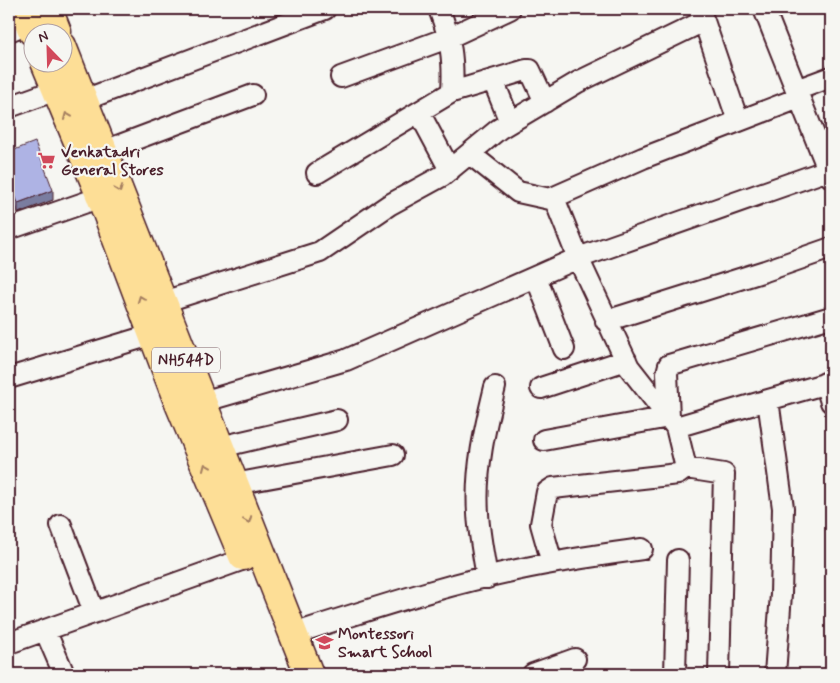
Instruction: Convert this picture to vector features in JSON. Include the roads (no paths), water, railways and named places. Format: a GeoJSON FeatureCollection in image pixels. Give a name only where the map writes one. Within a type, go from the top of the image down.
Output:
{"type":"FeatureCollection","features":[{"type":"Feature","properties":{"kind":"highway","name":"NH544D"},"geometry":{"type":"LineString","coordinates":[[72,71],[309,674]]}},
{"type":"Feature","properties":{"kind":"highway","name":"NH544D"},"geometry":{"type":"LineString","coordinates":[[49,72],[101,198],[176,396],[244,559],[289,674]]}},
{"type":"Feature","properties":{"kind":"street"},"geometry":{"type":"LineString","coordinates":[[84,100],[325,9]]}},
{"type":"Feature","properties":{"kind":"street"},"geometry":{"type":"LineString","coordinates":[[439,9],[450,37],[454,61],[452,92]]}},
{"type":"Feature","properties":{"kind":"street"},"geometry":{"type":"LineString","coordinates":[[341,77],[450,37],[510,9]]}},
{"type":"Feature","properties":{"kind":"street"},"geometry":{"type":"LineString","coordinates":[[202,402],[346,360],[578,258],[830,172],[764,9]]}},
{"type":"Feature","properties":{"kind":"street"},"geometry":{"type":"LineString","coordinates":[[163,302],[320,252],[389,205],[450,170],[510,122],[578,82],[702,15],[738,121]]}},
{"type":"Feature","properties":{"kind":"street"},"geometry":{"type":"LineString","coordinates":[[317,173],[452,92],[530,70],[545,102]]}},
{"type":"Feature","properties":{"kind":"street"},"geometry":{"type":"LineString","coordinates":[[470,154],[518,192],[550,199],[643,158],[738,121],[831,77]]}},
{"type":"Feature","properties":{"kind":"street"},"geometry":{"type":"LineString","coordinates":[[493,80],[510,122]]}},
{"type":"Feature","properties":{"kind":"street"},"geometry":{"type":"LineString","coordinates":[[9,108],[56,90]]}},
{"type":"Feature","properties":{"kind":"street"},"geometry":{"type":"LineString","coordinates":[[104,151],[253,95]]}},
{"type":"Feature","properties":{"kind":"street"},"geometry":{"type":"LineString","coordinates":[[419,112],[450,170]]}},
{"type":"Feature","properties":{"kind":"street"},"geometry":{"type":"LineString","coordinates":[[9,230],[101,198]]}},
{"type":"Feature","properties":{"kind":"street"},"geometry":{"type":"LineString","coordinates":[[554,198],[578,258],[626,360],[673,422]]}},
{"type":"Feature","properties":{"kind":"street"},"geometry":{"type":"LineString","coordinates":[[606,321],[765,272],[831,248]]}},
{"type":"Feature","properties":{"kind":"street"},"geometry":{"type":"LineString","coordinates":[[536,277],[564,348]]}},
{"type":"Feature","properties":{"kind":"street"},"geometry":{"type":"LineString","coordinates":[[686,468],[673,422],[666,373],[669,365],[831,317]]}},
{"type":"Feature","properties":{"kind":"street"},"geometry":{"type":"LineString","coordinates":[[9,378],[154,334]]}},
{"type":"Feature","properties":{"kind":"street"},"geometry":{"type":"LineString","coordinates":[[542,388],[626,360]]}},
{"type":"Feature","properties":{"kind":"street"},"geometry":{"type":"LineString","coordinates":[[487,578],[478,514],[478,487],[483,443],[495,387]]}},
{"type":"Feature","properties":{"kind":"street"},"geometry":{"type":"LineString","coordinates":[[544,440],[673,422],[768,400],[829,389]]}},
{"type":"Feature","properties":{"kind":"street"},"geometry":{"type":"LineString","coordinates":[[768,400],[783,508],[781,594],[775,674]]}},
{"type":"Feature","properties":{"kind":"street"},"geometry":{"type":"LineString","coordinates":[[220,447],[336,420]]}},
{"type":"Feature","properties":{"kind":"street"},"geometry":{"type":"LineString","coordinates":[[234,484],[393,455]]}},
{"type":"Feature","properties":{"kind":"street"},"geometry":{"type":"LineString","coordinates":[[552,563],[541,524],[545,495],[550,490],[668,476],[678,474],[686,468],[724,474],[719,674]]}},
{"type":"Feature","properties":{"kind":"street"},"geometry":{"type":"LineString","coordinates":[[61,525],[94,612]]}},
{"type":"Feature","properties":{"kind":"street"},"geometry":{"type":"LineString","coordinates":[[294,634],[372,609],[487,578],[552,563],[642,549]]}},
{"type":"Feature","properties":{"kind":"street"},"geometry":{"type":"LineString","coordinates":[[9,643],[244,559]]}},
{"type":"Feature","properties":{"kind":"street"},"geometry":{"type":"LineString","coordinates":[[674,674],[678,560]]}},
{"type":"Feature","properties":{"kind":"street"},"geometry":{"type":"LineString","coordinates":[[45,630],[64,674]]}},
{"type":"Feature","properties":{"kind":"street"},"geometry":{"type":"LineString","coordinates":[[533,674],[575,659]]}},
{"type":"Feature","properties":{"kind":"place","name":"Venkatadri General Stores"},"geometry":{"type":"Point","coordinates":[47,160]}},
{"type":"Feature","properties":{"kind":"place","name":"Montessori Smart School"},"geometry":{"type":"Point","coordinates":[324,642]}}]}
